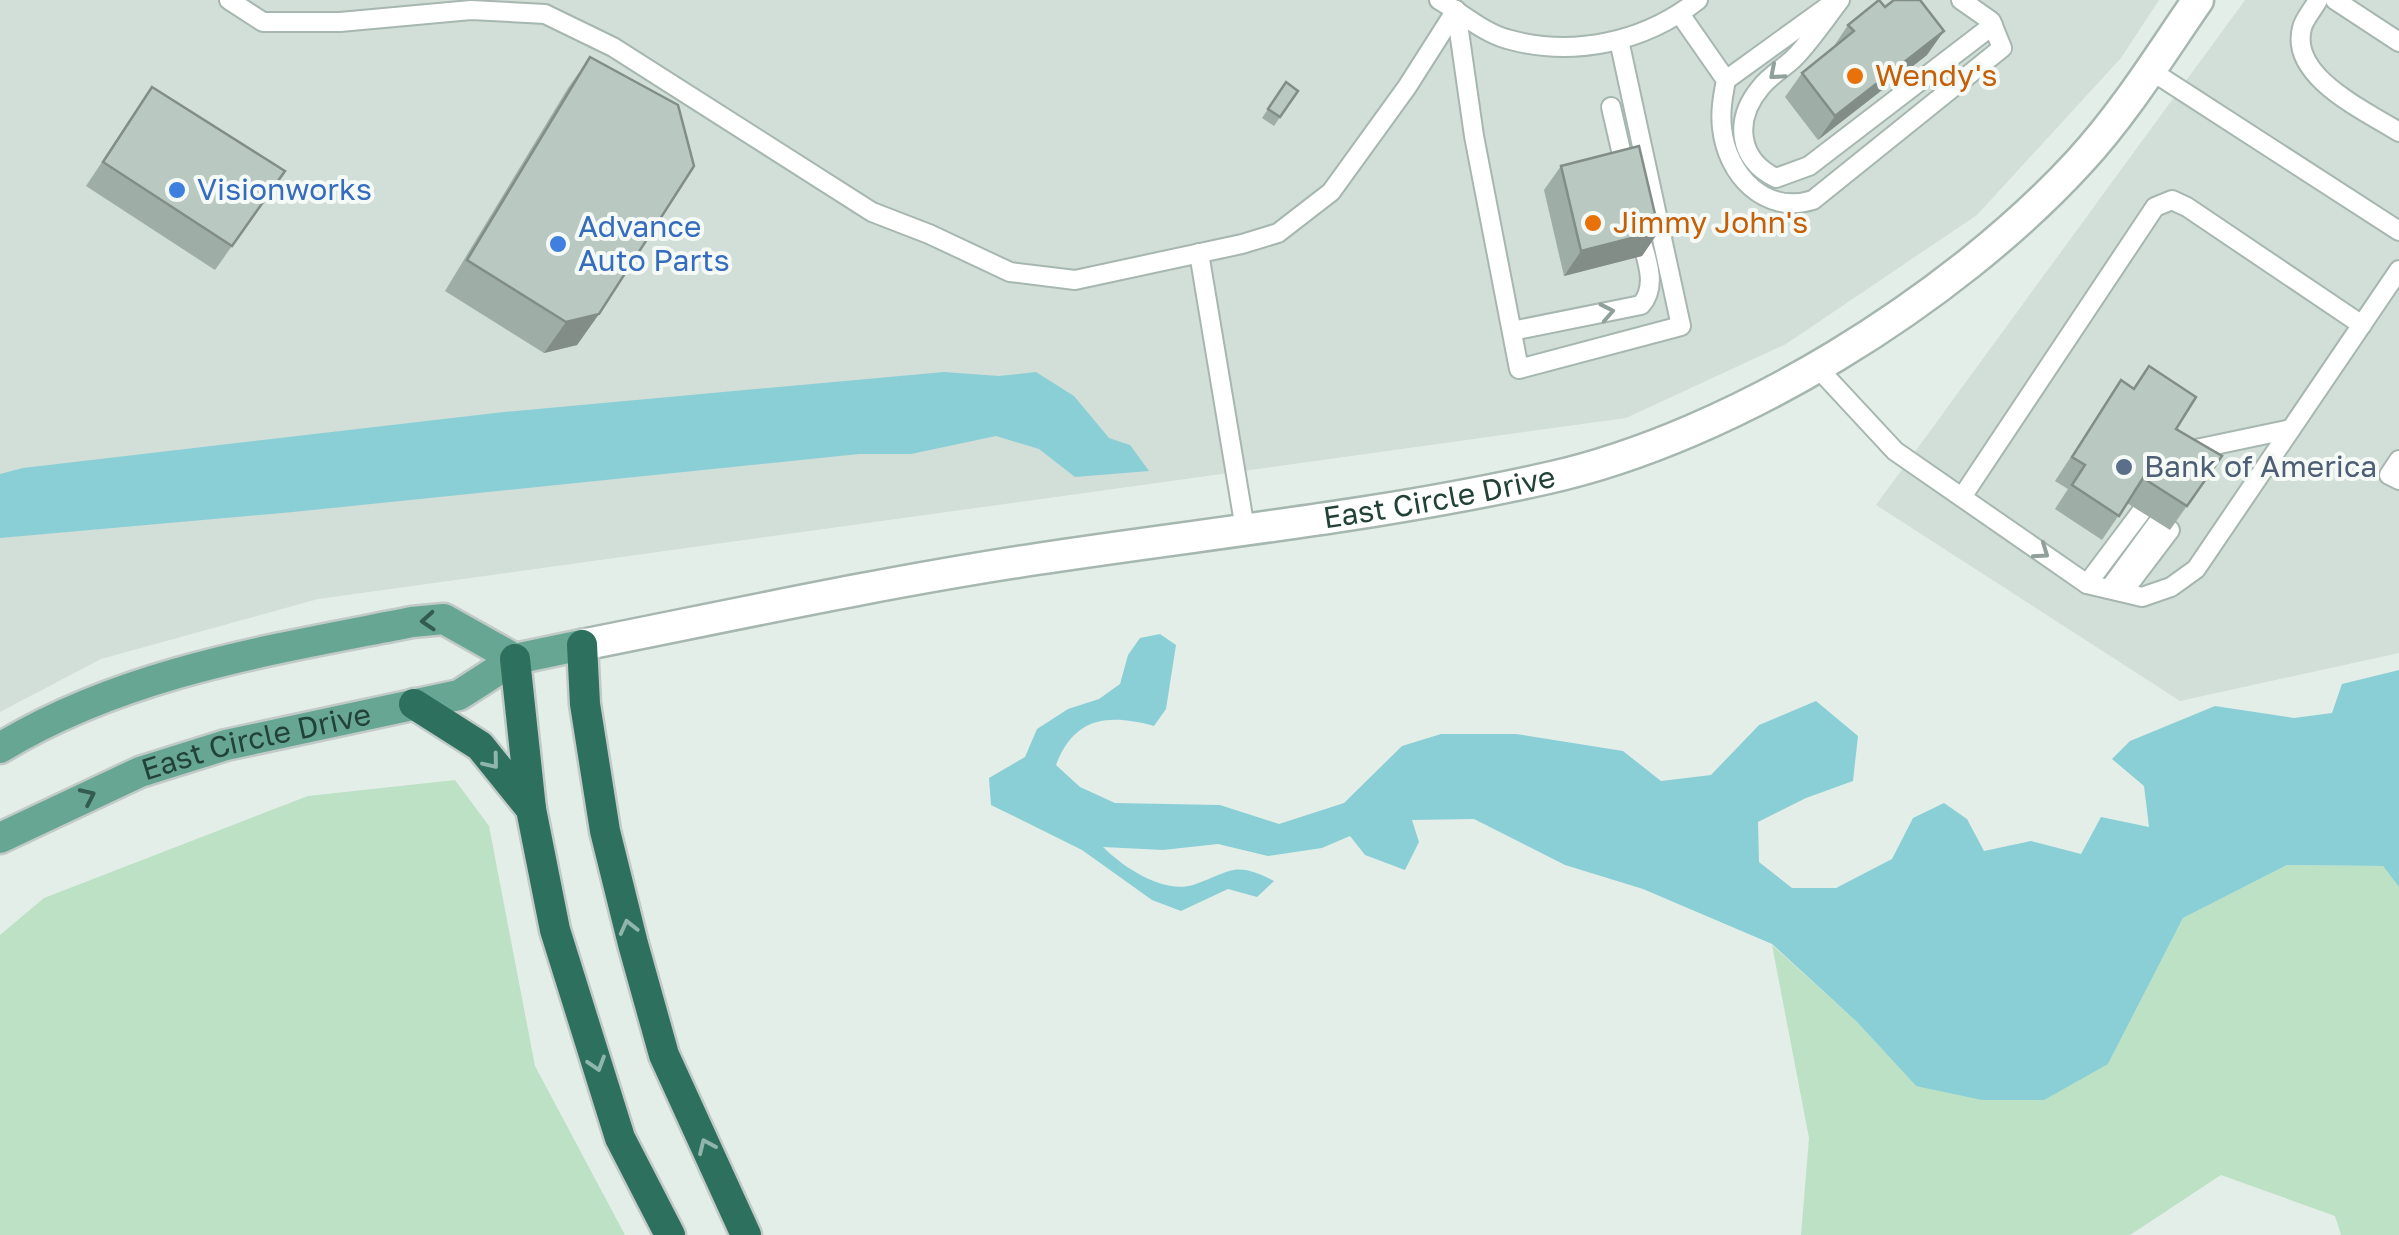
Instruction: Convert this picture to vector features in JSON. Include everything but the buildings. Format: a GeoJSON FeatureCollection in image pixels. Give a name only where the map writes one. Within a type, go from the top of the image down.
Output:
{"type":"FeatureCollection","features":[{"type":"Feature","properties":{"kind":"highway"},"geometry":{"type":"LineString","coordinates":[[582,645],[585,704],[604,831],[633,944],[664,1055],[746,1235]]}},
{"type":"Feature","properties":{"kind":"highway"},"geometry":{"type":"LineString","coordinates":[[515,659],[531,809],[554,930],[620,1138],[670,1235]]}},
{"type":"Feature","properties":{"kind":"highway"},"geometry":{"type":"LineString","coordinates":[[414,704],[480,746],[531,809]]}},
{"type":"Feature","properties":{"kind":"main road"},"geometry":{"type":"LineString","coordinates":[[0,748],[87,703],[214,661],[412,622],[444,619],[515,659]]}},
{"type":"Feature","properties":{"kind":"main road","name":"East Circle Drive"},"geometry":{"type":"LineString","coordinates":[[0,838],[140,772],[226,745],[459,695],[515,659],[582,645]]}},
{"type":"Feature","properties":{"kind":"street","name":"East Circle Drive"},"geometry":{"type":"LineString","coordinates":[[582,645],[1032,560],[1338,517],[1551,478],[1643,451],[1728,415],[1816,366],[1875,332],[1948,280],[2078,164],[2116,118],[2198,0]]}},
{"type":"Feature","properties":{"kind":"lane"},"geometry":{"type":"LineString","coordinates":[[230,0],[264,22],[340,22],[472,10],[545,14],[613,47],[872,212],[1010,272],[1075,280],[1278,233],[1330,192],[1407,86],[1448,5]]}},
{"type":"Feature","properties":{"kind":"lane"},"geometry":{"type":"LineString","coordinates":[[1448,5],[1504,39],[1562,48],[1632,38],[1680,14],[1698,0]]}},
{"type":"Feature","properties":{"kind":"lane"},"geometry":{"type":"LineString","coordinates":[[1726,80],[1838,0]]}},
{"type":"Feature","properties":{"kind":"lane"},"geometry":{"type":"LineString","coordinates":[[1838,0],[1796,56],[1761,86],[1747,110],[1745,150],[1757,169],[1776,178],[1809,166],[1993,25]]}},
{"type":"Feature","properties":{"kind":"lane"},"geometry":{"type":"LineString","coordinates":[[1680,14],[1726,80],[1722,128],[1729,158],[1755,194],[1793,206],[1813,200],[2002,48],[1993,25],[1961,0]]}},
{"type":"Feature","properties":{"kind":"lane"},"geometry":{"type":"LineString","coordinates":[[2318,0],[2302,28],[2304,58],[2319,80],[2399,132]]}},
{"type":"Feature","properties":{"kind":"lane"},"geometry":{"type":"LineString","coordinates":[[2335,0],[2399,42]]}},
{"type":"Feature","properties":{"kind":"lane"},"geometry":{"type":"LineString","coordinates":[[1448,5],[1519,369],[1681,326],[1618,40]]}},
{"type":"Feature","properties":{"kind":"lane"},"geometry":{"type":"LineString","coordinates":[[2150,70],[2399,232]]}},
{"type":"Feature","properties":{"kind":"lane"},"geometry":{"type":"LineString","coordinates":[[1611,107],[1628,185]]}},
{"type":"Feature","properties":{"kind":"lane"},"geometry":{"type":"LineString","coordinates":[[1962,497],[2154,207],[2172,200],[2187,208],[2362,325]]}},
{"type":"Feature","properties":{"kind":"lane"},"geometry":{"type":"LineString","coordinates":[[1512,331],[1640,305],[1649,296],[1650,282],[1633,204]]}},
{"type":"Feature","properties":{"kind":"lane"},"geometry":{"type":"LineString","coordinates":[[1199,254],[1245,530]]}},
{"type":"Feature","properties":{"kind":"lane"},"geometry":{"type":"LineString","coordinates":[[1816,366],[1895,451],[2087,584],[2142,597],[2170,587],[2196,569],[2399,270]]}},
{"type":"Feature","properties":{"kind":"lane"},"geometry":{"type":"LineString","coordinates":[[2184,468],[2196,449],[2291,428]]}},
{"type":"Feature","properties":{"kind":"lane"},"geometry":{"type":"LineString","coordinates":[[2214,467],[2232,442]]}},
{"type":"Feature","properties":{"kind":"lane"},"geometry":{"type":"LineString","coordinates":[[2399,460],[2389,475],[2399,480]]}},
{"type":"Feature","properties":{"kind":"lane"},"geometry":{"type":"LineString","coordinates":[[2087,584],[2141,512]]}},
{"type":"Feature","properties":{"kind":"lane"},"geometry":{"type":"LineString","coordinates":[[2116,590],[2164,526]]}},
{"type":"Feature","properties":{"kind":"shaded area"},"geometry":{"type":"Polygon","coordinates":[[[0,0],[2159,0],[2121,58],[1977,215],[1786,344],[1626,418],[318,599],[101,659],[0,712],[0,0]]]}},
{"type":"Feature","properties":{"kind":"shaded area"},"geometry":{"type":"Polygon","coordinates":[[[2245,0],[2399,0],[2399,653],[2180,701],[1876,505],[2245,0]]]}},
{"type":"Feature","properties":{"kind":"green space"},"geometry":{"type":"Polygon","coordinates":[[[455,780],[489,826],[535,1066],[625,1235],[0,1235],[0,935],[44,898],[308,796],[455,780]]]}},
{"type":"Feature","properties":{"kind":"green space"},"geometry":{"type":"Polygon","coordinates":[[[2287,865],[2383,866],[2399,887],[2399,1235],[2341,1235],[2335,1216],[2221,1175],[2130,1235],[1801,1235],[1809,1138],[1772,945],[1857,1022],[1916,1086],[2108,1064],[2183,918],[2287,865]]]}},
{"type":"Feature","properties":{"kind":"water"},"geometry":{"type":"Polygon","coordinates":[[[944,372],[999,376],[1036,372],[1074,396],[1109,438],[1130,445],[1149,471],[1075,477],[1039,449],[996,436],[911,454],[859,454],[0,538],[0,474],[23,468],[504,412],[944,372]]]}},
{"type":"Feature","properties":{"kind":"water"},"geometry":{"type":"Polygon","coordinates":[[[1160,634],[1176,645],[1166,709],[1154,726],[1122,720],[1095,723],[1073,737],[1056,765],[1080,787],[1115,803],[1220,805],[1279,824],[1344,803],[1402,746],[1441,734],[1516,734],[1623,751],[1661,781],[1711,775],[1759,725],[1816,701],[1858,736],[1853,781],[1806,798],[1758,822],[1759,862],[1792,888],[1836,888],[1892,859],[1913,818],[1944,803],[1967,819],[1984,851],[2031,841],[2081,854],[2101,817],[2149,827],[2144,786],[2112,759],[2130,741],[2215,706],[2294,718],[2332,713],[2342,684],[2399,670],[2399,887],[2383,866],[2287,865],[2183,918],[2108,1064],[2044,1100],[1982,1100],[1916,1086],[1857,1022],[1772,944],[1643,889],[1565,865],[1474,819],[1412,820],[1419,842],[1405,870],[1365,855],[1350,836],[1322,848],[1268,856],[1218,844],[1163,850],[1103,847],[1132,870],[1169,886],[1193,885],[1233,870],[1250,871],[1274,881],[1257,897],[1228,889],[1181,911],[1152,900],[1082,850],[991,805],[989,778],[1025,757],[1037,729],[1068,709],[1099,699],[1120,684],[1128,655],[1140,638],[1160,634]]]}},
{"type":"Feature","properties":{"kind":"place","name":"Wendy's"},"geometry":{"type":"Point","coordinates":[1855,76]}},
{"type":"Feature","properties":{"kind":"place","name":"Visionworks"},"geometry":{"type":"Point","coordinates":[177,190]}},
{"type":"Feature","properties":{"kind":"place","name":"Jimmy John's"},"geometry":{"type":"Point","coordinates":[1593,223]}},
{"type":"Feature","properties":{"kind":"place","name":"Advance Auto Parts"},"geometry":{"type":"Point","coordinates":[558,244]}},
{"type":"Feature","properties":{"kind":"place","name":"Bank of America"},"geometry":{"type":"Point","coordinates":[2124,467]}}]}
